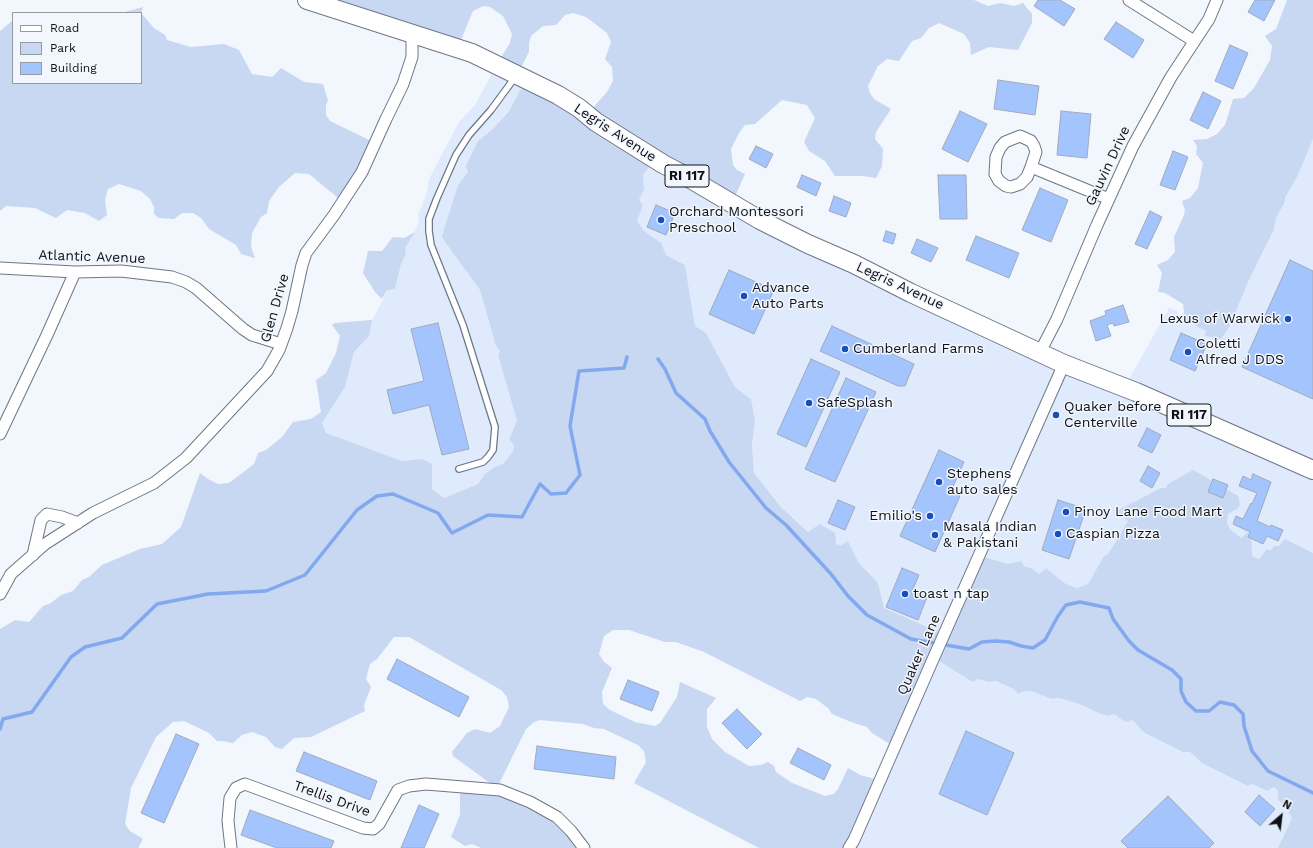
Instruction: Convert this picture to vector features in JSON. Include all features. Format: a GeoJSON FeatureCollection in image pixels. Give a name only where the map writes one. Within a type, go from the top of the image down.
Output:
{"type":"FeatureCollection","features":[{"type":"Feature","properties":{"kind":"main road","name":"Legris Avenue"},"geometry":{"type":"LineString","coordinates":[[307,0],[472,53],[558,95],[579,108],[596,122],[663,164],[760,220],[808,244],[854,264],[911,293],[1064,364]]}},
{"type":"Feature","properties":{"kind":"main road","name":"RI 117"},"geometry":{"type":"LineString","coordinates":[[1064,364],[1136,392],[1313,470]]}},
{"type":"Feature","properties":{"kind":"street"},"geometry":{"type":"LineString","coordinates":[[1129,0],[1194,41]]}},
{"type":"Feature","properties":{"kind":"street","name":"Gauvin Drive"},"geometry":{"type":"LineString","coordinates":[[1040,352],[1057,319],[1133,146],[1152,111],[1209,19],[1217,0]]}},
{"type":"Feature","properties":{"kind":"street","name":"Glen Drive"},"geometry":{"type":"LineString","coordinates":[[0,594],[11,574],[45,544],[93,514],[154,483],[186,458],[267,371],[281,344],[292,311],[306,253],[334,215],[362,172],[403,84],[412,57],[412,33]]}},
{"type":"Feature","properties":{"kind":"street"},"geometry":{"type":"LineString","coordinates":[[1020,136],[1030,141],[1034,146],[1036,152],[1032,167],[1027,177],[1020,184],[1011,187],[999,182],[995,174],[996,157],[1000,148],[1005,142],[1020,136]]}},
{"type":"Feature","properties":{"kind":"street"},"geometry":{"type":"LineString","coordinates":[[1032,167],[1109,199]]}},
{"type":"Feature","properties":{"kind":"street","name":"Atlantic Avenue"},"geometry":{"type":"LineString","coordinates":[[0,268],[75,272],[121,271],[172,277],[186,282],[196,288],[252,335],[281,344]]}},
{"type":"Feature","properties":{"kind":"street"},"geometry":{"type":"LineString","coordinates":[[0,434],[75,272]]}},
{"type":"Feature","properties":{"kind":"street","name":"Quaker Lane"},"geometry":{"type":"LineString","coordinates":[[849,848],[854,840],[1064,364]]}},
{"type":"Feature","properties":{"kind":"street"},"geometry":{"type":"LineString","coordinates":[[33,555],[41,520],[47,514],[62,517],[78,523]]}},
{"type":"Feature","properties":{"kind":"street","name":"Trellis Drive"},"geometry":{"type":"LineString","coordinates":[[231,848],[228,821],[230,798],[236,788],[245,784],[363,828],[374,829],[380,824],[398,790],[409,786],[426,784],[500,790],[530,802],[557,818],[572,831],[584,848]]}},
{"type":"Feature","properties":{"kind":"lane"},"geometry":{"type":"LineString","coordinates":[[459,468],[484,462],[488,458],[494,450],[496,427],[463,325],[431,245],[428,231],[429,219],[456,155],[469,135],[491,110],[517,75]]}},
{"type":"Feature","properties":{"kind":"shaded area"},"geometry":{"type":"Polygon","coordinates":[[[497,64],[526,79],[509,110],[493,129],[478,141],[468,172],[458,185],[445,242],[480,290],[496,346],[500,351],[498,355],[517,421],[509,439],[514,445],[513,451],[504,463],[485,474],[478,484],[444,498],[432,489],[422,459],[402,461],[326,433],[322,423],[345,387],[354,352],[369,336],[372,320],[387,290],[395,288],[401,264],[406,254],[405,248],[419,221],[418,215],[427,193],[429,179],[459,122],[475,105],[497,64]]]}},
{"type":"Feature","properties":{"kind":"shaded area"},"geometry":{"type":"Polygon","coordinates":[[[1313,139],[1313,553],[1285,539],[1279,546],[1271,550],[1266,550],[1259,559],[1252,556],[1241,538],[1230,529],[1227,523],[1228,514],[1237,509],[1166,488],[1115,512],[1128,521],[1108,554],[1104,556],[1088,584],[1077,588],[1066,584],[1046,568],[1039,574],[1033,569],[1024,566],[1021,561],[1008,564],[980,556],[941,633],[884,608],[878,583],[859,563],[848,541],[841,545],[809,532],[780,506],[754,473],[752,444],[755,421],[750,398],[735,387],[706,334],[695,326],[685,265],[666,255],[661,243],[644,231],[637,221],[643,205],[639,200],[644,189],[643,175],[656,158],[757,214],[1127,383],[1169,308],[1178,311],[1182,321],[1186,321],[1206,331],[1206,336],[1221,339],[1230,326],[1248,282],[1274,229],[1276,218],[1298,175],[1313,139]]]}},
{"type":"Feature","properties":{"kind":"shaded area"},"geometry":{"type":"Polygon","coordinates":[[[936,659],[978,679],[989,682],[996,681],[1021,692],[1031,691],[1052,699],[1059,698],[1082,705],[1099,714],[1109,716],[1114,714],[1125,722],[1133,720],[1143,732],[1183,752],[1190,752],[1202,763],[1267,791],[1274,787],[1278,791],[1278,800],[1284,805],[1292,818],[1278,848],[849,848],[936,659]]]}},
{"type":"Feature","properties":{"kind":"green space"},"geometry":{"type":"Polygon","coordinates":[[[311,0],[974,0],[988,6],[1000,3],[1014,6],[1023,3],[1032,14],[1032,23],[1018,50],[989,47],[971,55],[970,43],[964,34],[939,23],[929,28],[921,38],[912,41],[899,61],[887,59],[878,66],[868,86],[870,93],[874,99],[891,109],[876,132],[875,139],[883,149],[882,166],[876,178],[863,176],[835,176],[825,161],[809,151],[804,142],[815,118],[807,105],[782,100],[755,124],[745,125],[731,149],[733,165],[737,170],[745,174],[734,199],[656,158],[643,175],[644,189],[639,200],[643,205],[637,221],[644,231],[661,243],[666,255],[685,265],[695,326],[706,333],[735,387],[751,399],[755,421],[752,444],[754,473],[780,506],[808,532],[820,524],[835,533],[836,544],[841,545],[848,541],[859,563],[878,583],[884,608],[941,633],[980,556],[1008,564],[1021,561],[1024,566],[1033,569],[1039,574],[1046,568],[1066,584],[1077,588],[1088,584],[1104,556],[1108,554],[1128,521],[1115,512],[1161,488],[1166,488],[1168,484],[1193,470],[1238,496],[1240,505],[1237,509],[1228,514],[1227,523],[1230,529],[1241,538],[1247,533],[1251,535],[1252,556],[1259,559],[1266,550],[1271,550],[1274,546],[1279,546],[1285,539],[1313,553],[1313,848],[1278,848],[1292,818],[1284,805],[1278,800],[1278,791],[1274,787],[1267,791],[1252,784],[1248,786],[1202,763],[1190,752],[1183,752],[1143,732],[1133,720],[1125,722],[1114,714],[1109,716],[1100,714],[1082,705],[1059,698],[1052,699],[1031,691],[1021,692],[1018,694],[1014,689],[996,681],[989,682],[978,679],[973,682],[936,659],[893,746],[872,733],[867,727],[832,714],[828,708],[816,699],[807,697],[800,701],[704,652],[676,642],[665,642],[629,630],[613,630],[604,636],[599,654],[604,662],[612,668],[602,692],[603,704],[610,710],[635,722],[655,726],[660,723],[677,697],[680,682],[716,698],[707,709],[707,727],[712,739],[725,752],[749,766],[761,765],[768,762],[774,766],[776,772],[792,783],[825,796],[834,794],[848,768],[860,775],[879,780],[849,848],[759,848],[634,783],[646,762],[644,751],[638,745],[604,729],[594,728],[583,724],[540,720],[534,722],[526,729],[497,788],[534,803],[586,848],[481,848],[472,844],[465,846],[451,837],[460,815],[460,788],[494,786],[453,756],[452,752],[467,733],[475,729],[490,733],[500,726],[509,707],[507,697],[501,690],[409,637],[394,637],[377,659],[370,664],[366,679],[371,687],[364,705],[365,711],[311,737],[294,738],[282,749],[275,747],[266,737],[252,732],[242,735],[233,743],[217,741],[209,733],[184,721],[173,722],[156,737],[131,788],[125,824],[130,831],[143,839],[138,848],[0,848],[0,629],[15,620],[29,622],[43,606],[51,603],[61,595],[73,591],[82,580],[89,577],[102,565],[140,549],[162,544],[181,527],[200,473],[218,484],[229,483],[254,464],[258,453],[266,450],[282,437],[293,422],[311,419],[321,412],[316,380],[326,373],[336,353],[340,336],[332,325],[335,323],[372,320],[369,336],[354,352],[345,387],[322,423],[326,433],[402,461],[422,459],[432,464],[432,489],[444,498],[478,484],[485,474],[504,463],[513,451],[514,445],[509,439],[517,421],[498,355],[500,351],[496,346],[480,290],[442,236],[458,185],[468,172],[466,166],[478,141],[493,129],[509,111],[526,79],[590,111],[607,92],[613,81],[612,67],[605,59],[611,42],[607,33],[586,17],[573,13],[565,15],[556,25],[543,26],[531,36],[529,52],[518,73],[497,64],[510,43],[512,34],[503,16],[490,7],[483,6],[473,11],[458,47],[311,0]]]}},
{"type":"Feature","properties":{"kind":"green space"},"geometry":{"type":"Polygon","coordinates":[[[1287,0],[1313,0],[1313,139],[1298,175],[1276,218],[1274,229],[1248,282],[1230,326],[1221,339],[1205,336],[1206,331],[1186,321],[1182,321],[1184,312],[1183,304],[1165,293],[1158,292],[1162,273],[1157,265],[1168,260],[1175,252],[1174,237],[1185,210],[1182,201],[1190,198],[1198,188],[1203,163],[1196,154],[1197,146],[1193,140],[1207,139],[1217,134],[1225,125],[1233,99],[1244,98],[1254,88],[1270,60],[1272,46],[1265,36],[1276,29],[1287,0]]]}},
{"type":"Feature","properties":{"kind":"green space"},"geometry":{"type":"Polygon","coordinates":[[[143,7],[141,12],[125,12],[143,7]]]}},
{"type":"Feature","properties":{"kind":"green space"},"geometry":{"type":"Polygon","coordinates":[[[142,14],[154,28],[165,35],[167,40],[191,47],[224,44],[239,50],[252,74],[272,77],[281,68],[304,82],[323,84],[328,101],[326,104],[326,115],[330,121],[373,142],[343,202],[309,174],[295,173],[279,187],[269,201],[267,213],[261,217],[252,233],[251,247],[255,258],[241,254],[236,245],[209,229],[201,218],[193,213],[182,213],[174,219],[159,218],[154,214],[154,207],[150,199],[141,191],[119,184],[108,189],[105,200],[107,215],[99,221],[85,213],[67,210],[56,218],[35,208],[6,206],[0,211],[0,31],[12,21],[12,84],[142,84],[142,14]]]}},
{"type":"Feature","properties":{"kind":"green space"},"geometry":{"type":"Polygon","coordinates":[[[415,232],[405,248],[406,254],[401,264],[395,289],[387,290],[382,299],[375,292],[363,273],[368,251],[382,251],[393,237],[404,238],[415,232]]]}},
{"type":"Feature","properties":{"kind":"building"},"geometry":{"type":"Polygon","coordinates":[[[1038,0],[1060,0],[1075,9],[1064,26],[1034,6],[1038,0]]]}},
{"type":"Feature","properties":{"kind":"building"},"geometry":{"type":"Polygon","coordinates":[[[1255,0],[1275,0],[1264,21],[1248,12],[1255,0]]]}},
{"type":"Feature","properties":{"kind":"building"},"geometry":{"type":"Polygon","coordinates":[[[1116,22],[1144,40],[1133,58],[1104,39],[1116,22]]]}},
{"type":"Feature","properties":{"kind":"building"},"geometry":{"type":"Polygon","coordinates":[[[1230,45],[1248,53],[1233,89],[1215,81],[1230,45]]]}},
{"type":"Feature","properties":{"kind":"building"},"geometry":{"type":"Polygon","coordinates":[[[998,80],[1039,86],[1035,115],[994,109],[998,80]]]}},
{"type":"Feature","properties":{"kind":"building"},"geometry":{"type":"Polygon","coordinates":[[[1203,92],[1221,101],[1208,129],[1190,120],[1203,92]]]}},
{"type":"Feature","properties":{"kind":"building"},"geometry":{"type":"Polygon","coordinates":[[[960,111],[987,124],[968,162],[942,149],[960,111]]]}},
{"type":"Feature","properties":{"kind":"building"},"geometry":{"type":"Polygon","coordinates":[[[1061,111],[1091,114],[1087,158],[1057,155],[1061,111]]]}},
{"type":"Feature","properties":{"kind":"building"},"geometry":{"type":"Polygon","coordinates":[[[756,146],[773,154],[766,168],[749,159],[756,146]]]}},
{"type":"Feature","properties":{"kind":"building"},"geometry":{"type":"Polygon","coordinates":[[[1173,151],[1188,157],[1175,190],[1160,185],[1173,151]]]}},
{"type":"Feature","properties":{"kind":"building"},"geometry":{"type":"Polygon","coordinates":[[[802,175],[821,183],[816,196],[797,187],[802,175]]]}},
{"type":"Feature","properties":{"kind":"building"},"geometry":{"type":"Polygon","coordinates":[[[938,175],[966,175],[967,219],[940,219],[938,175]]]}},
{"type":"Feature","properties":{"kind":"building"},"geometry":{"type":"Polygon","coordinates":[[[1040,188],[1068,200],[1051,242],[1022,230],[1040,188]]]}},
{"type":"Feature","properties":{"kind":"building"},"geometry":{"type":"Polygon","coordinates":[[[834,196],[851,203],[846,217],[829,211],[834,196]]]}},
{"type":"Feature","properties":{"kind":"building","name":"Orchard Montessori Preschool"},"geometry":{"type":"Polygon","coordinates":[[[656,205],[675,213],[666,235],[647,227],[656,205]]]}},
{"type":"Feature","properties":{"kind":"building"},"geometry":{"type":"Polygon","coordinates":[[[1150,211],[1162,217],[1147,249],[1135,244],[1150,211]]]}},
{"type":"Feature","properties":{"kind":"building"},"geometry":{"type":"Polygon","coordinates":[[[886,231],[896,234],[893,244],[883,241],[886,231]]]}},
{"type":"Feature","properties":{"kind":"building"},"geometry":{"type":"Polygon","coordinates":[[[976,236],[1019,253],[1009,278],[966,260],[976,236]]]}},
{"type":"Feature","properties":{"kind":"building"},"geometry":{"type":"Polygon","coordinates":[[[917,239],[938,248],[931,262],[911,253],[917,239]]]}},
{"type":"Feature","properties":{"kind":"building","name":"Lexus of Warwick"},"geometry":{"type":"Polygon","coordinates":[[[1290,260],[1313,271],[1313,399],[1242,367],[1290,260]]]}},
{"type":"Feature","properties":{"kind":"building"},"geometry":{"type":"Polygon","coordinates":[[[729,270],[774,290],[754,334],[709,314],[729,270]]]}},
{"type":"Feature","properties":{"kind":"building"},"geometry":{"type":"Polygon","coordinates":[[[1123,305],[1129,322],[1114,326],[1113,323],[1107,325],[1111,336],[1096,341],[1090,321],[1106,315],[1105,311],[1123,305]]]}},
{"type":"Feature","properties":{"kind":"building"},"geometry":{"type":"Polygon","coordinates":[[[438,323],[469,449],[442,455],[429,405],[393,414],[387,390],[424,381],[411,329],[438,323]]]}},
{"type":"Feature","properties":{"kind":"building"},"geometry":{"type":"Polygon","coordinates":[[[832,326],[914,364],[905,386],[898,386],[820,351],[832,326]]]}},
{"type":"Feature","properties":{"kind":"building","name":"Coletti Alfred J DDS"},"geometry":{"type":"Polygon","coordinates":[[[1181,333],[1207,344],[1195,371],[1170,360],[1181,333]]]}},
{"type":"Feature","properties":{"kind":"building","name":"SafeSplash"},"geometry":{"type":"Polygon","coordinates":[[[811,359],[840,372],[806,447],[777,434],[811,359]]]}},
{"type":"Feature","properties":{"kind":"building"},"geometry":{"type":"Polygon","coordinates":[[[846,378],[876,392],[835,482],[805,469],[846,378]]]}},
{"type":"Feature","properties":{"kind":"building"},"geometry":{"type":"Polygon","coordinates":[[[1147,428],[1161,435],[1152,453],[1138,446],[1147,428]]]}},
{"type":"Feature","properties":{"kind":"building","name":"Emilio's"},"geometry":{"type":"Polygon","coordinates":[[[939,450],[964,462],[951,491],[960,496],[935,552],[900,536],[939,450]]]}},
{"type":"Feature","properties":{"kind":"building"},"geometry":{"type":"Polygon","coordinates":[[[1148,466],[1160,473],[1152,488],[1140,481],[1148,466]]]}},
{"type":"Feature","properties":{"kind":"building"},"geometry":{"type":"Polygon","coordinates":[[[1253,474],[1271,482],[1257,521],[1270,527],[1271,525],[1283,530],[1278,541],[1267,536],[1263,544],[1248,537],[1250,532],[1233,524],[1236,516],[1243,519],[1257,493],[1239,486],[1243,476],[1251,480],[1253,474]]]}},
{"type":"Feature","properties":{"kind":"building"},"geometry":{"type":"Polygon","coordinates":[[[1213,479],[1228,485],[1223,498],[1208,492],[1213,479]]]}},
{"type":"Feature","properties":{"kind":"building"},"geometry":{"type":"Polygon","coordinates":[[[838,500],[855,507],[845,530],[828,523],[838,500]]]}},
{"type":"Feature","properties":{"kind":"building"},"geometry":{"type":"Polygon","coordinates":[[[1058,500],[1086,509],[1069,559],[1042,550],[1058,500]]]}},
{"type":"Feature","properties":{"kind":"building","name":"toast n tap"},"geometry":{"type":"Polygon","coordinates":[[[902,568],[919,575],[912,591],[927,597],[918,620],[886,607],[902,568]]]}},
{"type":"Feature","properties":{"kind":"building"},"geometry":{"type":"Polygon","coordinates":[[[397,659],[469,697],[459,717],[387,679],[397,659]]]}},
{"type":"Feature","properties":{"kind":"building"},"geometry":{"type":"Polygon","coordinates":[[[628,680],[659,692],[652,711],[620,699],[628,680]]]}},
{"type":"Feature","properties":{"kind":"building"},"geometry":{"type":"Polygon","coordinates":[[[737,709],[762,734],[747,749],[722,723],[737,709]]]}},
{"type":"Feature","properties":{"kind":"building"},"geometry":{"type":"Polygon","coordinates":[[[966,731],[1014,753],[987,815],[939,794],[966,731]]]}},
{"type":"Feature","properties":{"kind":"building"},"geometry":{"type":"Polygon","coordinates":[[[176,734],[199,744],[164,823],[141,813],[176,734]]]}},
{"type":"Feature","properties":{"kind":"building"},"geometry":{"type":"Polygon","coordinates":[[[537,746],[616,757],[614,779],[534,769],[537,746]]]}},
{"type":"Feature","properties":{"kind":"building"},"geometry":{"type":"Polygon","coordinates":[[[798,748],[831,765],[824,780],[790,763],[798,748]]]}},
{"type":"Feature","properties":{"kind":"building"},"geometry":{"type":"Polygon","coordinates":[[[304,752],[377,781],[370,800],[296,771],[304,752]]]}},
{"type":"Feature","properties":{"kind":"building"},"geometry":{"type":"Polygon","coordinates":[[[1259,795],[1275,809],[1260,826],[1245,812],[1259,795]]]}},
{"type":"Feature","properties":{"kind":"building"},"geometry":{"type":"Polygon","coordinates":[[[1168,796],[1214,843],[1209,848],[1128,848],[1121,841],[1168,796]]]}},
{"type":"Feature","properties":{"kind":"building"},"geometry":{"type":"Polygon","coordinates":[[[419,805],[439,814],[424,848],[401,848],[419,805]]]}},
{"type":"Feature","properties":{"kind":"building"},"geometry":{"type":"Polygon","coordinates":[[[250,810],[334,841],[331,848],[277,848],[241,835],[250,810]]]}},
{"type":"Feature","properties":{"kind":"waterway"},"geometry":{"type":"LineString","coordinates":[[0,729],[3,719],[32,712],[71,657],[85,647],[122,638],[157,604],[208,594],[266,591],[305,575],[357,510],[377,496],[393,494],[438,513],[452,533],[488,515],[522,517],[540,484],[551,494],[566,493],[580,475],[570,426],[579,371],[624,368],[627,357]]}},
{"type":"Feature","properties":{"kind":"waterway"},"geometry":{"type":"LineString","coordinates":[[658,359],[665,369],[676,393],[705,419],[710,431],[729,462],[766,508],[786,525],[831,574],[848,596],[867,615],[911,639],[969,649],[982,642],[996,641],[1009,642],[1033,648],[1045,640],[1058,616],[1066,605],[1080,602],[1109,608],[1113,619],[1129,641],[1138,650],[1172,670],[1181,679],[1181,691],[1186,702],[1196,711],[1209,711],[1220,702],[1234,705],[1243,714],[1244,726],[1252,751],[1268,771],[1313,793]]}},
{"type":"Feature","properties":{"kind":"place","name":"Orchard Montessori Preschool"},"geometry":{"type":"Point","coordinates":[661,220]}},
{"type":"Feature","properties":{"kind":"place","name":"Advance Auto Parts"},"geometry":{"type":"Point","coordinates":[744,296]}},
{"type":"Feature","properties":{"kind":"place","name":"Lexus of Warwick"},"geometry":{"type":"Point","coordinates":[1288,319]}},
{"type":"Feature","properties":{"kind":"place","name":"Cumberland Farms"},"geometry":{"type":"Point","coordinates":[845,349]}},
{"type":"Feature","properties":{"kind":"place","name":"Coletti Alfred J DDS"},"geometry":{"type":"Point","coordinates":[1188,352]}},
{"type":"Feature","properties":{"kind":"place","name":"SafeSplash"},"geometry":{"type":"Point","coordinates":[809,403]}},
{"type":"Feature","properties":{"kind":"place","name":"Quaker before Centerville"},"geometry":{"type":"Point","coordinates":[1056,415]}},
{"type":"Feature","properties":{"kind":"place","name":"Stephens auto sales"},"geometry":{"type":"Point","coordinates":[939,482]}},
{"type":"Feature","properties":{"kind":"place","name":"Pinoy Lane Food Mart"},"geometry":{"type":"Point","coordinates":[1066,512]}},
{"type":"Feature","properties":{"kind":"place","name":"Emilio's"},"geometry":{"type":"Point","coordinates":[930,516]}},
{"type":"Feature","properties":{"kind":"place","name":"Caspian Pizza"},"geometry":{"type":"Point","coordinates":[1058,534]}},
{"type":"Feature","properties":{"kind":"place","name":"Masala Indian & Pakistani"},"geometry":{"type":"Point","coordinates":[935,535]}},
{"type":"Feature","properties":{"kind":"place","name":"toast n tap"},"geometry":{"type":"Point","coordinates":[905,594]}}]}
